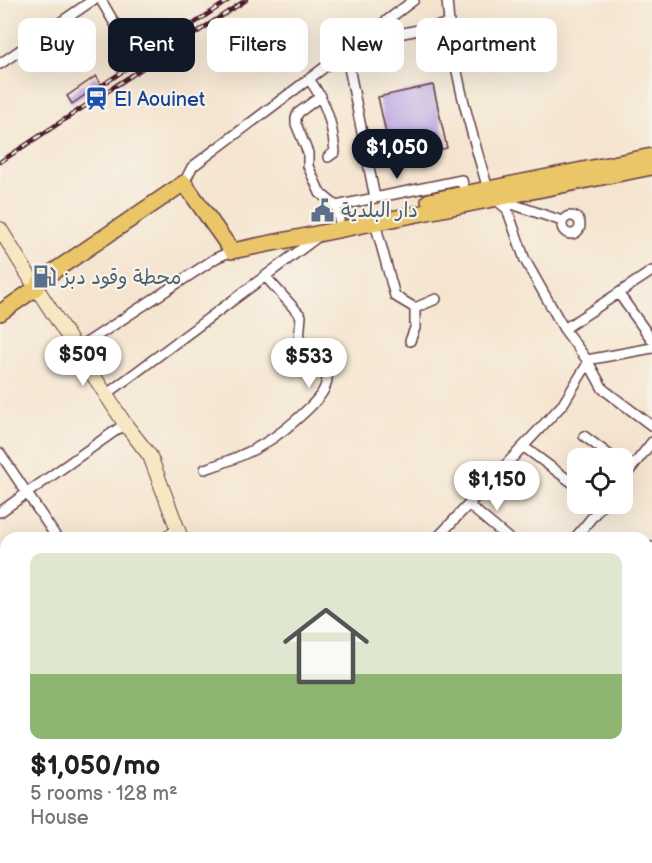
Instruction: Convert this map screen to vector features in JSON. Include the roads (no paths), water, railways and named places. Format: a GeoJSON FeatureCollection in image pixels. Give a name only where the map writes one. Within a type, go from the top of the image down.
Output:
{"type":"FeatureCollection","features":[{"type":"Feature","properties":{"kind":"main road"},"geometry":{"type":"LineString","coordinates":[[229,247],[375,223],[491,194],[649,162]]}},
{"type":"Feature","properties":{"kind":"main road"},"geometry":{"type":"LineString","coordinates":[[0,313],[36,283],[184,183],[229,247]]}},
{"type":"Feature","properties":{"kind":"main road"},"geometry":{"type":"LineString","coordinates":[[229,247],[337,213],[465,194],[491,194]]}},
{"type":"Feature","properties":{"kind":"main road"},"geometry":{"type":"LineString","coordinates":[[0,302],[36,283]]}},
{"type":"Feature","properties":{"kind":"street"},"geometry":{"type":"LineString","coordinates":[[0,64],[93,0]]}},
{"type":"Feature","properties":{"kind":"street"},"geometry":{"type":"LineString","coordinates":[[101,0],[112,18]]}},
{"type":"Feature","properties":{"kind":"street"},"geometry":{"type":"LineString","coordinates":[[390,18],[414,0]]}},
{"type":"Feature","properties":{"kind":"street"},"geometry":{"type":"LineString","coordinates":[[447,0],[448,18]]}},
{"type":"Feature","properties":{"kind":"street"},"geometry":{"type":"LineString","coordinates":[[184,183],[192,167],[320,71]]}},
{"type":"Feature","properties":{"kind":"street"},"geometry":{"type":"LineString","coordinates":[[350,72],[375,198]]}},
{"type":"Feature","properties":{"kind":"street"},"geometry":{"type":"LineString","coordinates":[[457,72],[460,91],[491,194],[507,210],[525,260],[564,329],[603,389],[652,426]]}},
{"type":"Feature","properties":{"kind":"street"},"geometry":{"type":"LineString","coordinates":[[309,79],[321,96],[332,124],[335,152],[328,157]]}},
{"type":"Feature","properties":{"kind":"street"},"geometry":{"type":"LineString","coordinates":[[321,96],[298,113],[296,124],[308,153],[308,166],[320,193],[337,213],[375,198],[462,180],[465,194]]}},
{"type":"Feature","properties":{"kind":"street"},"geometry":{"type":"LineString","coordinates":[[491,194],[562,221]]}},
{"type":"Feature","properties":{"kind":"street"},"geometry":{"type":"LineString","coordinates":[[375,223],[396,296],[415,308]]}},
{"type":"Feature","properties":{"kind":"street"},"geometry":{"type":"LineString","coordinates":[[0,228],[125,424],[150,456],[178,532]]}},
{"type":"Feature","properties":{"kind":"street"},"geometry":{"type":"LineString","coordinates":[[106,394],[323,233]]}},
{"type":"Feature","properties":{"kind":"street"},"geometry":{"type":"LineString","coordinates":[[77,349],[216,258],[229,247]]}},
{"type":"Feature","properties":{"kind":"street"},"geometry":{"type":"LineString","coordinates":[[564,329],[652,271]]}},
{"type":"Feature","properties":{"kind":"street"},"geometry":{"type":"LineString","coordinates":[[205,469],[235,459],[286,431],[324,393],[328,379],[327,370],[299,340],[301,316],[265,276]]}},
{"type":"Feature","properties":{"kind":"street"},"geometry":{"type":"LineString","coordinates":[[619,294],[652,340]]}},
{"type":"Feature","properties":{"kind":"street"},"geometry":{"type":"LineString","coordinates":[[415,308],[436,299]]}},
{"type":"Feature","properties":{"kind":"street"},"geometry":{"type":"LineString","coordinates":[[410,341],[415,328],[415,308]]}},
{"type":"Feature","properties":{"kind":"street"},"geometry":{"type":"LineString","coordinates":[[443,532],[470,506],[563,404],[587,362],[652,348]]}},
{"type":"Feature","properties":{"kind":"street"},"geometry":{"type":"LineString","coordinates":[[0,512],[125,424]]}},
{"type":"Feature","properties":{"kind":"street"},"geometry":{"type":"LineString","coordinates":[[584,436],[600,448]]}},
{"type":"Feature","properties":{"kind":"street"},"geometry":{"type":"LineString","coordinates":[[633,461],[652,442]]}},
{"type":"Feature","properties":{"kind":"street"},"geometry":{"type":"LineString","coordinates":[[524,447],[567,479]]}},
{"type":"Feature","properties":{"kind":"street"},"geometry":{"type":"LineString","coordinates":[[0,453],[53,532]]}},
{"type":"Feature","properties":{"kind":"street"},"geometry":{"type":"LineString","coordinates":[[470,506],[501,532]]}},
{"type":"Feature","properties":{"kind":"street"},"geometry":{"type":"LineString","coordinates":[[580,532],[594,514]]}},
{"type":"Feature","properties":{"kind":"railway"},"geometry":{"type":"LineString","coordinates":[[95,90],[229,0]]}},
{"type":"Feature","properties":{"kind":"railway"},"geometry":{"type":"LineString","coordinates":[[0,162],[246,0]]}},
{"type":"Feature","properties":{"kind":"place","name":"El Aouinet"},"geometry":{"type":"Point","coordinates":[96,99]}},
{"type":"Feature","properties":{"kind":"place","name":"دار البلدية"},"geometry":{"type":"Point","coordinates":[323,210]}},
{"type":"Feature","properties":{"kind":"place","name":"محطة وقود دبز"},"geometry":{"type":"Point","coordinates":[44,277]}}]}
